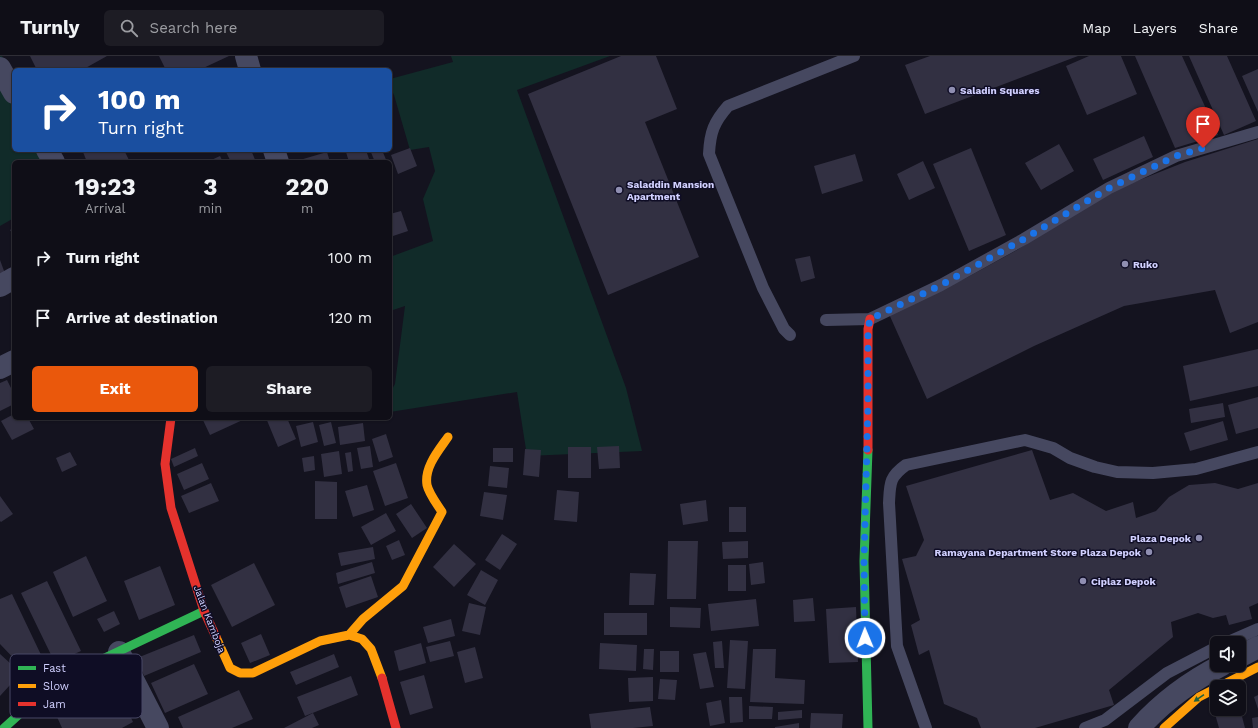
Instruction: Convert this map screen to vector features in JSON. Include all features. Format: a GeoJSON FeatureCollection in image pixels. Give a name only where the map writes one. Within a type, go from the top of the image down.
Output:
{"type":"FeatureCollection","features":[{"type":"Feature","properties":{"kind":"street"},"geometry":{"type":"LineString","coordinates":[[246,56],[249,68]]}},
{"type":"Feature","properties":{"kind":"street"},"geometry":{"type":"LineString","coordinates":[[0,68],[12,89]]}},
{"type":"Feature","properties":{"kind":"street"},"geometry":{"type":"LineString","coordinates":[[0,286],[12,279]]}},
{"type":"Feature","properties":{"kind":"street"},"geometry":{"type":"LineString","coordinates":[[868,728],[864,561],[868,405],[868,329],[870,319]]}},
{"type":"Feature","properties":{"kind":"street"},"geometry":{"type":"LineString","coordinates":[[0,368],[12,362]]}},
{"type":"Feature","properties":{"kind":"street","name":"Jalan Kamboja"},"geometry":{"type":"LineString","coordinates":[[171,420],[166,464],[171,508],[204,611],[230,668],[240,673],[253,672],[320,641],[349,635]]}},
{"type":"Feature","properties":{"kind":"street"},"geometry":{"type":"LineString","coordinates":[[396,728],[378,664],[371,649],[362,638],[349,635],[363,619],[403,586],[437,524],[442,512],[426,482],[432,461],[448,437]]}},
{"type":"Feature","properties":{"kind":"street"},"geometry":{"type":"LineString","coordinates":[[115,654],[204,611]]}},
{"type":"Feature","properties":{"kind":"street"},"geometry":{"type":"LineString","coordinates":[[1246,653],[1258,647]]}},
{"type":"Feature","properties":{"kind":"street"},"geometry":{"type":"LineString","coordinates":[[1140,728],[1181,700],[1199,697],[1258,667]]}},
{"type":"Feature","properties":{"kind":"street"},"geometry":{"type":"LineString","coordinates":[[1164,728],[1181,700],[1197,678],[1210,671]]}},
{"type":"Feature","properties":{"kind":"street"},"geometry":{"type":"LineString","coordinates":[[142,697],[158,728]]}},
{"type":"Feature","properties":{"kind":"street"},"geometry":{"type":"LineString","coordinates":[[4,728],[15,718]]}},
{"type":"Feature","properties":{"kind":"lane"},"geometry":{"type":"LineString","coordinates":[[790,335],[784,329],[763,288],[709,154],[709,136],[717,118],[728,106],[854,56]]}},
{"type":"Feature","properties":{"kind":"lane"},"geometry":{"type":"LineString","coordinates":[[826,320],[870,319],[941,285],[1024,239],[1109,188],[1176,156],[1258,132]]}},
{"type":"Feature","properties":{"kind":"lane"},"geometry":{"type":"LineString","coordinates":[[926,728],[897,646],[889,503],[890,482],[895,472],[906,465],[1025,440],[1053,448],[1070,458],[1095,467],[1117,472],[1153,473],[1196,469],[1258,452]]}},
{"type":"Feature","properties":{"kind":"lane"},"geometry":{"type":"LineString","coordinates":[[1242,636],[1258,629]]}},
{"type":"Feature","properties":{"kind":"lane"},"geometry":{"type":"LineString","coordinates":[[1085,728],[1105,720],[1167,673],[1210,651]]}},
{"type":"Feature","properties":{"kind":"green space"},"geometry":{"type":"Polygon","coordinates":[[[0,56],[2,56],[12,74],[12,152],[43,152],[45,160],[12,160],[12,219],[0,226],[0,56]]]}},
{"type":"Feature","properties":{"kind":"green space"},"geometry":{"type":"Polygon","coordinates":[[[451,56],[610,56],[517,90],[626,388],[642,451],[527,456],[517,392],[392,412],[392,389],[395,384],[405,306],[392,310],[392,256],[433,241],[423,199],[435,171],[429,147],[410,150],[392,91],[392,78],[453,62],[451,56]]]}},
{"type":"Feature","properties":{"kind":"building"},"geometry":{"type":"Polygon","coordinates":[[[30,56],[107,56],[86,68],[36,68],[30,56]]]}},
{"type":"Feature","properties":{"kind":"building"},"geometry":{"type":"Polygon","coordinates":[[[159,56],[229,56],[203,68],[165,68],[159,56]]]}},
{"type":"Feature","properties":{"kind":"building","name":"Saladdin Mansion Apartment"},"geometry":{"type":"Polygon","coordinates":[[[621,56],[656,56],[677,109],[645,122],[699,257],[608,295],[528,94],[621,56]]]}},
{"type":"Feature","properties":{"kind":"building","name":"Saladin Squares"},"geometry":{"type":"Polygon","coordinates":[[[930,56],[1078,56],[925,114],[905,65],[930,56]]]}},
{"type":"Feature","properties":{"kind":"building"},"geometry":{"type":"Polygon","coordinates":[[[1089,56],[1121,56],[1137,94],[1087,115],[1066,66],[1089,56]]]}},
{"type":"Feature","properties":{"kind":"building"},"geometry":{"type":"Polygon","coordinates":[[[1135,56],[1182,56],[1218,135],[1175,148],[1135,56]]]}},
{"type":"Feature","properties":{"kind":"building"},"geometry":{"type":"Polygon","coordinates":[[[1189,56],[1227,56],[1256,121],[1224,135],[1189,56]]]}},
{"type":"Feature","properties":{"kind":"building"},"geometry":{"type":"Polygon","coordinates":[[[1258,69],[1258,112],[1242,76],[1258,69]]]}},
{"type":"Feature","properties":{"kind":"building"},"geometry":{"type":"Polygon","coordinates":[[[1144,136],[1153,157],[1103,180],[1093,159],[1144,136]]]}},
{"type":"Feature","properties":{"kind":"building","name":"Ruko"},"geometry":{"type":"Polygon","coordinates":[[[1258,139],[1258,322],[1230,333],[1215,290],[1124,306],[1034,346],[927,399],[889,314],[966,278],[1017,250],[1062,221],[1122,187],[1185,162],[1258,139]]]}},
{"type":"Feature","properties":{"kind":"building"},"geometry":{"type":"Polygon","coordinates":[[[1059,144],[1074,171],[1041,190],[1025,163],[1059,144]]]}},
{"type":"Feature","properties":{"kind":"building"},"geometry":{"type":"Polygon","coordinates":[[[410,148],[417,166],[398,174],[391,155],[410,148]]]}},
{"type":"Feature","properties":{"kind":"building"},"geometry":{"type":"Polygon","coordinates":[[[971,148],[1006,235],[969,251],[933,164],[971,148]]]}},
{"type":"Feature","properties":{"kind":"building"},"geometry":{"type":"Polygon","coordinates":[[[83,152],[125,152],[129,160],[86,160],[83,152]]]}},
{"type":"Feature","properties":{"kind":"building"},"geometry":{"type":"Polygon","coordinates":[[[226,152],[252,152],[255,160],[230,160],[226,152]]]}},
{"type":"Feature","properties":{"kind":"building"},"geometry":{"type":"Polygon","coordinates":[[[327,152],[329,160],[300,160],[327,152]]]}},
{"type":"Feature","properties":{"kind":"building"},"geometry":{"type":"Polygon","coordinates":[[[346,152],[367,152],[369,160],[348,160],[346,152]]]}},
{"type":"Feature","properties":{"kind":"building"},"geometry":{"type":"Polygon","coordinates":[[[371,152],[383,152],[386,160],[374,160],[371,152]]]}},
{"type":"Feature","properties":{"kind":"building"},"geometry":{"type":"Polygon","coordinates":[[[855,154],[863,181],[822,194],[814,166],[855,154]]]}},
{"type":"Feature","properties":{"kind":"building"},"geometry":{"type":"Polygon","coordinates":[[[220,156],[222,160],[211,160],[220,156]]]}},
{"type":"Feature","properties":{"kind":"building"},"geometry":{"type":"Polygon","coordinates":[[[923,161],[935,188],[909,200],[897,174],[923,161]]]}},
{"type":"Feature","properties":{"kind":"building"},"geometry":{"type":"Polygon","coordinates":[[[401,211],[408,231],[392,236],[392,213],[401,211]]]}},
{"type":"Feature","properties":{"kind":"building"},"geometry":{"type":"Polygon","coordinates":[[[810,256],[815,278],[801,282],[795,259],[810,256]]]}},
{"type":"Feature","properties":{"kind":"building"},"geometry":{"type":"Polygon","coordinates":[[[0,260],[7,279],[0,282],[0,260]]]}},
{"type":"Feature","properties":{"kind":"building"},"geometry":{"type":"Polygon","coordinates":[[[1258,349],[1258,386],[1190,401],[1183,366],[1258,349]]]}},
{"type":"Feature","properties":{"kind":"building"},"geometry":{"type":"Polygon","coordinates":[[[7,380],[12,390],[12,405],[0,411],[0,383],[7,380]]]}},
{"type":"Feature","properties":{"kind":"building"},"geometry":{"type":"Polygon","coordinates":[[[1258,397],[1258,428],[1236,434],[1228,405],[1258,397]]]}},
{"type":"Feature","properties":{"kind":"building"},"geometry":{"type":"Polygon","coordinates":[[[1223,403],[1225,417],[1191,423],[1189,409],[1223,403]]]}},
{"type":"Feature","properties":{"kind":"building"},"geometry":{"type":"Polygon","coordinates":[[[12,415],[12,420],[29,420],[34,429],[12,440],[1,421],[12,415]]]}},
{"type":"Feature","properties":{"kind":"building"},"geometry":{"type":"Polygon","coordinates":[[[203,420],[243,420],[210,435],[203,420]]]}},
{"type":"Feature","properties":{"kind":"building"},"geometry":{"type":"Polygon","coordinates":[[[267,420],[288,420],[296,439],[278,447],[267,420]]]}},
{"type":"Feature","properties":{"kind":"building"},"geometry":{"type":"Polygon","coordinates":[[[1223,421],[1228,440],[1190,451],[1184,433],[1223,421]]]}},
{"type":"Feature","properties":{"kind":"building"},"geometry":{"type":"Polygon","coordinates":[[[313,422],[318,442],[301,447],[296,426],[313,422]]]}},
{"type":"Feature","properties":{"kind":"building"},"geometry":{"type":"Polygon","coordinates":[[[331,422],[336,443],[324,446],[319,425],[331,422]]]}},
{"type":"Feature","properties":{"kind":"building"},"geometry":{"type":"Polygon","coordinates":[[[363,423],[365,441],[340,445],[338,427],[363,423]]]}},
{"type":"Feature","properties":{"kind":"building"},"geometry":{"type":"Polygon","coordinates":[[[386,434],[393,457],[379,462],[372,439],[386,434]]]}},
{"type":"Feature","properties":{"kind":"building"},"geometry":{"type":"Polygon","coordinates":[[[370,446],[373,467],[361,469],[357,448],[370,446]]]}},
{"type":"Feature","properties":{"kind":"building"},"geometry":{"type":"Polygon","coordinates":[[[619,446],[620,468],[599,469],[597,447],[619,446]]]}},
{"type":"Feature","properties":{"kind":"building"},"geometry":{"type":"Polygon","coordinates":[[[568,447],[591,447],[591,478],[568,478],[568,447]]]}},
{"type":"Feature","properties":{"kind":"building"},"geometry":{"type":"Polygon","coordinates":[[[195,448],[198,456],[174,467],[171,459],[195,448]]]}},
{"type":"Feature","properties":{"kind":"building"},"geometry":{"type":"Polygon","coordinates":[[[493,448],[513,448],[513,462],[493,462],[493,448]]]}},
{"type":"Feature","properties":{"kind":"building"},"geometry":{"type":"Polygon","coordinates":[[[525,449],[541,450],[539,477],[523,475],[525,449]]]}},
{"type":"Feature","properties":{"kind":"building","name":"Ciplaz Depok"},"geometry":{"type":"Polygon","coordinates":[[[1032,450],[1050,500],[1073,493],[1106,511],[1133,502],[1136,518],[1156,511],[1169,497],[1189,485],[1215,483],[1238,489],[1258,483],[1258,603],[1249,607],[1252,619],[1229,625],[1226,615],[1213,618],[1198,613],[1171,622],[1173,637],[1109,690],[1114,705],[1035,728],[981,728],[977,718],[944,704],[929,650],[919,655],[911,625],[920,620],[902,559],[916,556],[924,540],[906,486],[1032,450]]]}},
{"type":"Feature","properties":{"kind":"building"},"geometry":{"type":"Polygon","coordinates":[[[339,451],[342,474],[324,477],[321,454],[339,451]]]}},
{"type":"Feature","properties":{"kind":"building"},"geometry":{"type":"Polygon","coordinates":[[[70,452],[77,465],[62,472],[56,458],[70,452]]]}},
{"type":"Feature","properties":{"kind":"building"},"geometry":{"type":"Polygon","coordinates":[[[351,452],[353,471],[348,472],[345,453],[351,452]]]}},
{"type":"Feature","properties":{"kind":"building"},"geometry":{"type":"Polygon","coordinates":[[[314,456],[315,470],[304,472],[302,458],[314,456]]]}},
{"type":"Feature","properties":{"kind":"building"},"geometry":{"type":"Polygon","coordinates":[[[202,463],[209,479],[184,490],[177,474],[202,463]]]}},
{"type":"Feature","properties":{"kind":"building"},"geometry":{"type":"Polygon","coordinates":[[[396,463],[408,498],[385,506],[373,471],[396,463]]]}},
{"type":"Feature","properties":{"kind":"building"},"geometry":{"type":"Polygon","coordinates":[[[490,466],[509,468],[507,488],[488,486],[490,466]]]}},
{"type":"Feature","properties":{"kind":"building"},"geometry":{"type":"Polygon","coordinates":[[[315,481],[337,482],[337,519],[315,519],[315,481]]]}},
{"type":"Feature","properties":{"kind":"building"},"geometry":{"type":"Polygon","coordinates":[[[211,483],[219,501],[189,513],[181,496],[211,483]]]}},
{"type":"Feature","properties":{"kind":"building"},"geometry":{"type":"Polygon","coordinates":[[[367,485],[374,510],[353,517],[345,491],[367,485]]]}},
{"type":"Feature","properties":{"kind":"building"},"geometry":{"type":"Polygon","coordinates":[[[557,490],[579,492],[577,522],[554,520],[557,490]]]}},
{"type":"Feature","properties":{"kind":"building"},"geometry":{"type":"Polygon","coordinates":[[[484,492],[507,495],[503,520],[480,516],[484,492]]]}},
{"type":"Feature","properties":{"kind":"building"},"geometry":{"type":"Polygon","coordinates":[[[0,496],[13,514],[1,522],[0,521],[0,496]]]}},
{"type":"Feature","properties":{"kind":"building"},"geometry":{"type":"Polygon","coordinates":[[[706,500],[708,521],[683,525],[680,504],[706,500]]]}},
{"type":"Feature","properties":{"kind":"building"},"geometry":{"type":"Polygon","coordinates":[[[411,504],[427,528],[412,538],[396,514],[411,504]]]}},
{"type":"Feature","properties":{"kind":"building"},"geometry":{"type":"Polygon","coordinates":[[[729,507],[746,507],[746,532],[729,532],[729,507]]]}},
{"type":"Feature","properties":{"kind":"building"},"geometry":{"type":"Polygon","coordinates":[[[386,513],[396,531],[371,545],[361,527],[386,513]]]}},
{"type":"Feature","properties":{"kind":"building"},"geometry":{"type":"Polygon","coordinates":[[[502,534],[517,544],[500,570],[485,560],[502,534]]]}},
{"type":"Feature","properties":{"kind":"building"},"geometry":{"type":"Polygon","coordinates":[[[399,540],[405,555],[392,560],[386,546],[399,540]]]}},
{"type":"Feature","properties":{"kind":"building"},"geometry":{"type":"Polygon","coordinates":[[[668,541],[698,541],[696,599],[667,599],[668,541]]]}},
{"type":"Feature","properties":{"kind":"building"},"geometry":{"type":"Polygon","coordinates":[[[748,541],[748,558],[723,559],[722,542],[748,541]]]}},
{"type":"Feature","properties":{"kind":"building"},"geometry":{"type":"Polygon","coordinates":[[[454,544],[476,564],[454,587],[433,567],[454,544]]]}},
{"type":"Feature","properties":{"kind":"building"},"geometry":{"type":"Polygon","coordinates":[[[373,547],[375,559],[341,566],[338,553],[373,547]]]}},
{"type":"Feature","properties":{"kind":"building"},"geometry":{"type":"Polygon","coordinates":[[[86,556],[107,601],[73,617],[53,572],[86,556]]]}},
{"type":"Feature","properties":{"kind":"building"},"geometry":{"type":"Polygon","coordinates":[[[372,562],[375,573],[338,584],[336,573],[372,562]]]}},
{"type":"Feature","properties":{"kind":"building"},"geometry":{"type":"Polygon","coordinates":[[[763,562],[765,583],[751,585],[749,564],[763,562]]]}},
{"type":"Feature","properties":{"kind":"building"},"geometry":{"type":"Polygon","coordinates":[[[254,563],[275,605],[232,627],[211,585],[254,563]]]}},
{"type":"Feature","properties":{"kind":"building"},"geometry":{"type":"Polygon","coordinates":[[[728,565],[746,565],[746,591],[728,591],[728,565]]]}},
{"type":"Feature","properties":{"kind":"building"},"geometry":{"type":"Polygon","coordinates":[[[160,566],[175,605],[139,620],[124,581],[160,566]]]}},
{"type":"Feature","properties":{"kind":"building"},"geometry":{"type":"Polygon","coordinates":[[[481,570],[498,580],[485,605],[467,595],[481,570]]]}},
{"type":"Feature","properties":{"kind":"building"},"geometry":{"type":"Polygon","coordinates":[[[630,573],[656,574],[654,605],[629,605],[630,573]]]}},
{"type":"Feature","properties":{"kind":"building"},"geometry":{"type":"Polygon","coordinates":[[[371,576],[378,597],[346,608],[339,587],[371,576]]]}},
{"type":"Feature","properties":{"kind":"building"},"geometry":{"type":"Polygon","coordinates":[[[47,581],[81,651],[74,654],[51,654],[21,593],[47,581]]]}},
{"type":"Feature","properties":{"kind":"building"},"geometry":{"type":"Polygon","coordinates":[[[12,594],[41,654],[10,654],[0,644],[0,599],[12,594]]]}},
{"type":"Feature","properties":{"kind":"building"},"geometry":{"type":"Polygon","coordinates":[[[813,598],[815,621],[794,622],[793,600],[813,598]]]}},
{"type":"Feature","properties":{"kind":"building"},"geometry":{"type":"Polygon","coordinates":[[[756,599],[759,626],[711,631],[708,604],[756,599]]]}},
{"type":"Feature","properties":{"kind":"building"},"geometry":{"type":"Polygon","coordinates":[[[469,603],[486,607],[480,635],[462,631],[469,603]]]}},
{"type":"Feature","properties":{"kind":"building"},"geometry":{"type":"Polygon","coordinates":[[[670,607],[701,608],[700,628],[670,627],[670,607]]]}},
{"type":"Feature","properties":{"kind":"building"},"geometry":{"type":"Polygon","coordinates":[[[856,607],[858,662],[829,663],[826,609],[856,607]]]}},
{"type":"Feature","properties":{"kind":"building"},"geometry":{"type":"Polygon","coordinates":[[[114,611],[120,624],[104,632],[97,619],[114,611]]]}},
{"type":"Feature","properties":{"kind":"building"},"geometry":{"type":"Polygon","coordinates":[[[604,613],[647,613],[647,635],[604,635],[604,613]]]}},
{"type":"Feature","properties":{"kind":"building"},"geometry":{"type":"Polygon","coordinates":[[[451,619],[455,636],[428,643],[423,627],[451,619]]]}},
{"type":"Feature","properties":{"kind":"building"},"geometry":{"type":"Polygon","coordinates":[[[261,634],[270,655],[250,663],[241,643],[261,634]]]}},
{"type":"Feature","properties":{"kind":"building"},"geometry":{"type":"Polygon","coordinates":[[[194,635],[201,652],[144,676],[142,671],[142,656],[194,635]]]}},
{"type":"Feature","properties":{"kind":"building"},"geometry":{"type":"Polygon","coordinates":[[[730,640],[748,641],[745,689],[727,688],[730,640]]]}},
{"type":"Feature","properties":{"kind":"building"},"geometry":{"type":"Polygon","coordinates":[[[450,641],[454,656],[430,662],[426,647],[450,641]]]}},
{"type":"Feature","properties":{"kind":"building"},"geometry":{"type":"Polygon","coordinates":[[[722,641],[724,668],[715,668],[713,642],[722,641]]]}},
{"type":"Feature","properties":{"kind":"building"},"geometry":{"type":"Polygon","coordinates":[[[421,643],[426,663],[399,671],[394,651],[421,643]]]}},
{"type":"Feature","properties":{"kind":"building"},"geometry":{"type":"Polygon","coordinates":[[[600,643],[637,645],[636,671],[599,669],[600,643]]]}},
{"type":"Feature","properties":{"kind":"building"},"geometry":{"type":"Polygon","coordinates":[[[475,647],[483,678],[465,683],[457,652],[475,647]]]}},
{"type":"Feature","properties":{"kind":"building"},"geometry":{"type":"Polygon","coordinates":[[[644,649],[654,649],[653,670],[643,669],[644,649]]]}},
{"type":"Feature","properties":{"kind":"building"},"geometry":{"type":"Polygon","coordinates":[[[753,649],[776,649],[775,678],[805,680],[804,704],[750,702],[753,649]]]}},
{"type":"Feature","properties":{"kind":"building"},"geometry":{"type":"Polygon","coordinates":[[[660,651],[679,651],[679,672],[660,672],[660,651]]]}},
{"type":"Feature","properties":{"kind":"building"},"geometry":{"type":"Polygon","coordinates":[[[706,652],[714,687],[700,689],[693,654],[706,652]]]}},
{"type":"Feature","properties":{"kind":"building"},"geometry":{"type":"Polygon","coordinates":[[[0,654],[10,663],[10,685],[0,696],[0,654]]]}},
{"type":"Feature","properties":{"kind":"building"},"geometry":{"type":"Polygon","coordinates":[[[334,654],[339,667],[296,685],[290,672],[334,654]]]}},
{"type":"Feature","properties":{"kind":"building"},"geometry":{"type":"Polygon","coordinates":[[[194,664],[208,694],[165,713],[151,683],[194,664]]]}},
{"type":"Feature","properties":{"kind":"building"},"geometry":{"type":"Polygon","coordinates":[[[424,675],[433,708],[410,715],[400,682],[424,675]]]}},
{"type":"Feature","properties":{"kind":"building"},"geometry":{"type":"Polygon","coordinates":[[[351,676],[358,695],[305,716],[297,697],[351,676]]]}},
{"type":"Feature","properties":{"kind":"building"},"geometry":{"type":"Polygon","coordinates":[[[653,677],[653,701],[629,702],[628,678],[653,677]]]}},
{"type":"Feature","properties":{"kind":"building"},"geometry":{"type":"Polygon","coordinates":[[[660,679],[677,680],[675,700],[658,699],[660,679]]]}},
{"type":"Feature","properties":{"kind":"building"},"geometry":{"type":"Polygon","coordinates":[[[239,690],[253,719],[232,728],[183,728],[178,717],[239,690]]]}},
{"type":"Feature","properties":{"kind":"building"},"geometry":{"type":"Polygon","coordinates":[[[1258,695],[1258,709],[1254,697],[1258,695]]]}},
{"type":"Feature","properties":{"kind":"building"},"geometry":{"type":"Polygon","coordinates":[[[729,697],[742,697],[743,722],[730,723],[729,697]]]}},
{"type":"Feature","properties":{"kind":"building"},"geometry":{"type":"Polygon","coordinates":[[[721,700],[725,723],[710,726],[706,703],[721,700]]]}},
{"type":"Feature","properties":{"kind":"building"},"geometry":{"type":"Polygon","coordinates":[[[749,706],[773,707],[772,719],[749,719],[749,706]]]}},
{"type":"Feature","properties":{"kind":"building"},"geometry":{"type":"Polygon","coordinates":[[[650,707],[653,726],[633,728],[591,728],[589,714],[650,707]]]}},
{"type":"Feature","properties":{"kind":"building"},"geometry":{"type":"Polygon","coordinates":[[[802,710],[802,718],[778,720],[778,712],[802,710]]]}},
{"type":"Feature","properties":{"kind":"building"},"geometry":{"type":"Polygon","coordinates":[[[313,713],[319,725],[312,728],[284,728],[313,713]]]}},
{"type":"Feature","properties":{"kind":"building"},"geometry":{"type":"Polygon","coordinates":[[[811,713],[843,714],[842,728],[810,728],[811,713]]]}},
{"type":"Feature","properties":{"kind":"building"},"geometry":{"type":"Polygon","coordinates":[[[1216,716],[1242,716],[1245,728],[1219,728],[1216,716]]]}},
{"type":"Feature","properties":{"kind":"building"},"geometry":{"type":"Polygon","coordinates":[[[1258,717],[1258,728],[1253,728],[1252,718],[1258,717]]]}},
{"type":"Feature","properties":{"kind":"building"},"geometry":{"type":"Polygon","coordinates":[[[58,718],[131,718],[133,722],[122,728],[62,728],[58,718]]]}},
{"type":"Feature","properties":{"kind":"building"},"geometry":{"type":"Polygon","coordinates":[[[799,723],[799,728],[775,728],[775,727],[799,723]]]}},
{"type":"Feature","properties":{"kind":"traffic: fast"},"geometry":{"type":"LineString","coordinates":[[868,450],[864,561],[868,728]]}},
{"type":"Feature","properties":{"kind":"traffic: fast"},"geometry":{"type":"LineString","coordinates":[[113,654],[204,611]]}},
{"type":"Feature","properties":{"kind":"traffic: fast"},"geometry":{"type":"LineString","coordinates":[[4,728],[15,718]]}},
{"type":"Feature","properties":{"kind":"traffic: slow"},"geometry":{"type":"LineString","coordinates":[[349,635],[363,619],[403,586],[442,512],[429,492],[427,478],[433,459],[448,437]]}},
{"type":"Feature","properties":{"kind":"traffic: slow"},"geometry":{"type":"LineString","coordinates":[[216,637],[230,668],[240,673],[253,673],[320,641],[349,635],[362,639],[371,649],[382,678]]}},
{"type":"Feature","properties":{"kind":"traffic: slow"},"geometry":{"type":"LineString","coordinates":[[1164,728],[1199,697],[1258,667]]}},
{"type":"Feature","properties":{"kind":"traffic: jam"},"geometry":{"type":"LineString","coordinates":[[868,450],[868,329],[870,319]]}},
{"type":"Feature","properties":{"kind":"traffic: jam"},"geometry":{"type":"LineString","coordinates":[[171,420],[165,464],[171,508],[204,611],[216,637]]}},
{"type":"Feature","properties":{"kind":"traffic: jam"},"geometry":{"type":"LineString","coordinates":[[382,678],[396,728]]}},
{"type":"Feature","properties":{"kind":"place","name":"Saladin Squares"},"geometry":{"type":"Point","coordinates":[952,90]}},
{"type":"Feature","properties":{"kind":"place","name":"Saladdin Mansion Apartment"},"geometry":{"type":"Point","coordinates":[619,190]}},
{"type":"Feature","properties":{"kind":"place","name":"Ruko"},"geometry":{"type":"Point","coordinates":[1125,264]}},
{"type":"Feature","properties":{"kind":"place","name":"Plaza Depok"},"geometry":{"type":"Point","coordinates":[1199,538]}},
{"type":"Feature","properties":{"kind":"place","name":"Ramayana Department Store Plaza Depok"},"geometry":{"type":"Point","coordinates":[1149,552]}},
{"type":"Feature","properties":{"kind":"place","name":"Ciplaz Depok"},"geometry":{"type":"Point","coordinates":[1083,581]}},
{"type":"Feature","properties":{"kind":"route"},"geometry":{"type":"LineString","coordinates":[[865,638],[864,561],[868,405],[868,323],[870,319],[874,315],[941,285],[1024,239],[1109,188],[1176,156],[1203,148]]}}]}
